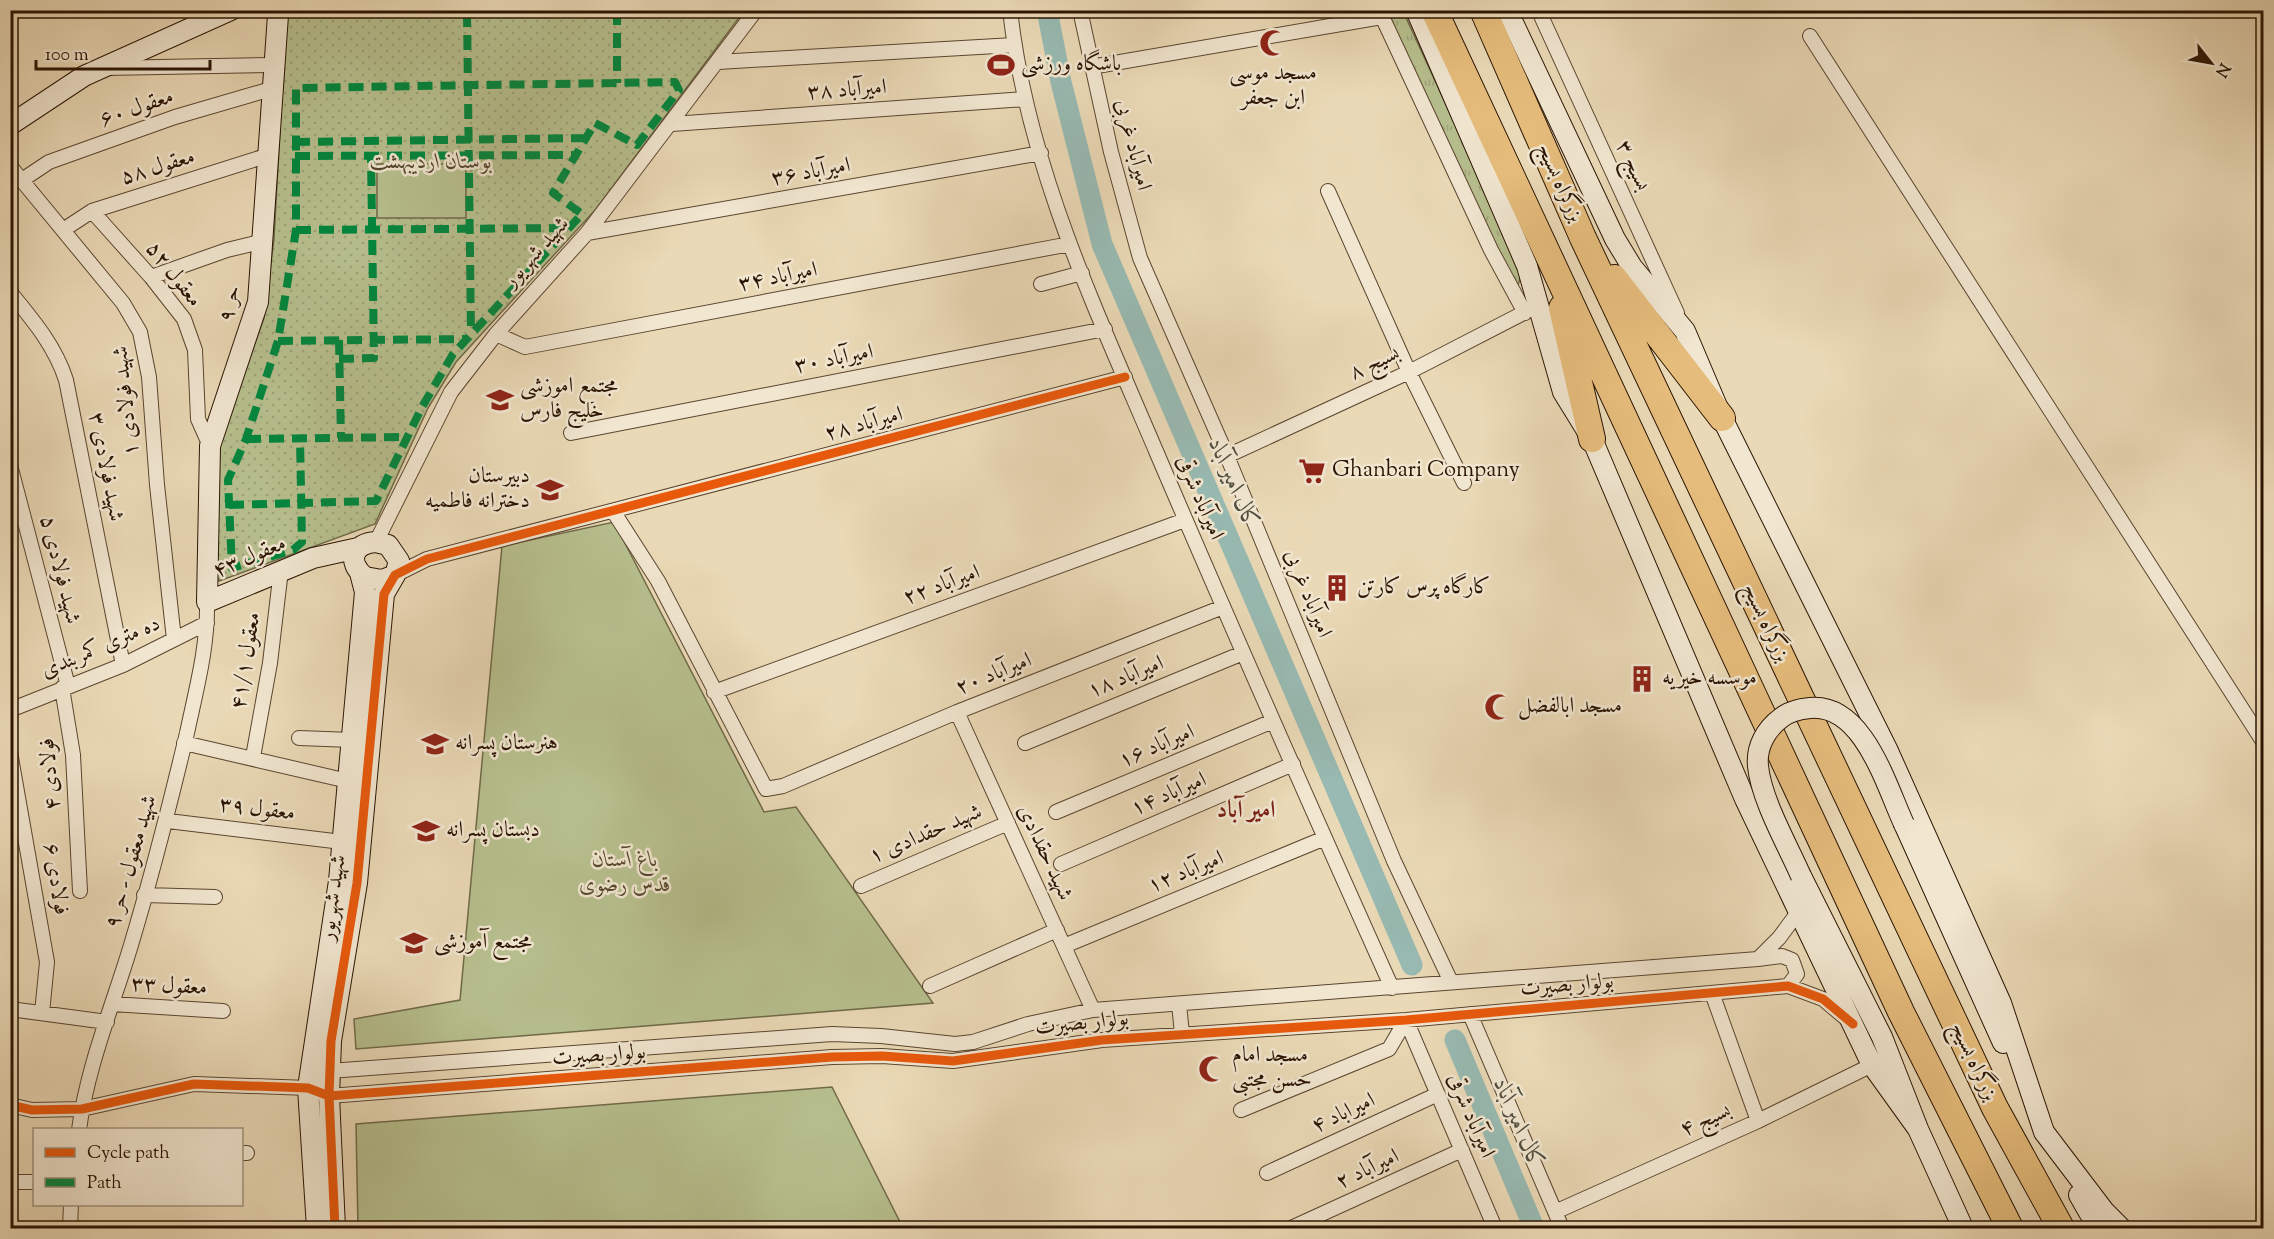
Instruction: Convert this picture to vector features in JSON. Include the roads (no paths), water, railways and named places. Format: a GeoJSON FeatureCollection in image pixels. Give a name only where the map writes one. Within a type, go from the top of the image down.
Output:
{"type":"FeatureCollection","features":[{"type":"Feature","properties":{"kind":"highway","name":"بزرگراه بسیج"},"geometry":{"type":"LineString","coordinates":[[1434,10],[1901,1012],[2010,1228]]}},
{"type":"Feature","properties":{"kind":"highway","name":"بزرگراه بسیج"},"geometry":{"type":"LineString","coordinates":[[1483,10],[1583,238],[1995,1108],[2061,1228]]}},
{"type":"Feature","properties":{"kind":"highway"},"geometry":{"type":"LineString","coordinates":[[1583,238],[1722,418]]}},
{"type":"Feature","properties":{"kind":"highway"},"geometry":{"type":"LineString","coordinates":[[1551,258],[1592,439]]}},
{"type":"Feature","properties":{"kind":"main road"},"geometry":{"type":"LineString","coordinates":[[10,125],[40,103],[100,68],[231,10]]}},
{"type":"Feature","properties":{"kind":"main road","name":"حر ۹"},"geometry":{"type":"LineString","coordinates":[[207,602],[210,446],[258,302],[264,241],[273,65],[278,15],[282,10]]}},
{"type":"Feature","properties":{"kind":"main road"},"geometry":{"type":"LineString","coordinates":[[1416,10],[1527,266],[1531,310],[1563,392],[1592,439],[1745,799],[1872,1065],[1918,1129]]}},
{"type":"Feature","properties":{"kind":"main road"},"geometry":{"type":"LineString","coordinates":[[1507,10],[1615,240],[1632,267],[1685,331],[1722,418],[1888,751],[2001,1003],[2044,1132],[2104,1211],[2121,1228]]}},
{"type":"Feature","properties":{"kind":"main road"},"geometry":{"type":"LineString","coordinates":[[367,544],[388,545],[397,554],[399,568],[395,575],[376,581],[358,570],[354,554],[367,544]]}},
{"type":"Feature","properties":{"kind":"main road","name":"معقول ۴۳"},"geometry":{"type":"LineString","coordinates":[[207,602],[313,558],[367,544]]}},
{"type":"Feature","properties":{"kind":"main road","name":"معقول ۴۳"},"geometry":{"type":"LineString","coordinates":[[313,558],[358,570]]}},
{"type":"Feature","properties":{"kind":"main road","name":"شهید شهریور"},"geometry":{"type":"LineString","coordinates":[[317,1228],[308,1089],[342,842],[352,740],[364,592],[358,570]]}},
{"type":"Feature","properties":{"kind":"main road","name":"شهید شهریور"},"geometry":{"type":"LineString","coordinates":[[335,1228],[329,1096],[331,1041],[357,883],[384,594],[395,575]]}},
{"type":"Feature","properties":{"kind":"main road"},"geometry":{"type":"LineString","coordinates":[[1963,1228],[1918,1129],[1882,1037],[1801,876],[1761,783],[1758,765],[1759,748],[1768,730],[1782,717],[1799,709],[1818,707],[1837,712],[1852,722],[1863,738],[2044,1132],[2098,1228]]}},
{"type":"Feature","properties":{"kind":"street","name":"شهید شهریور"},"geometry":{"type":"LineString","coordinates":[[367,544],[452,392],[496,334],[587,233],[672,124],[756,10]]}},
{"type":"Feature","properties":{"kind":"street","name":"امیرآباد شرقی"},"geometry":{"type":"LineString","coordinates":[[1010,10],[1014,45],[1025,99],[1070,244],[1185,520],[1392,988]]}},
{"type":"Feature","properties":{"kind":"street","name":"امیرآباد غربی"},"geometry":{"type":"LineString","coordinates":[[1080,10],[1091,67],[1140,258],[1227,456],[1394,861],[1451,982]]}},
{"type":"Feature","properties":{"kind":"street"},"geometry":{"type":"LineString","coordinates":[[1091,67],[1380,14],[1491,250],[1531,310]]}},
{"type":"Feature","properties":{"kind":"street","name":"بسیج ۳"},"geometry":{"type":"LineString","coordinates":[[1542,18],[1685,331]]}},
{"type":"Feature","properties":{"kind":"street"},"geometry":{"type":"LineString","coordinates":[[1810,36],[2264,743]]}},
{"type":"Feature","properties":{"kind":"street"},"geometry":{"type":"LineString","coordinates":[[718,62],[1014,45]]}},
{"type":"Feature","properties":{"kind":"street"},"geometry":{"type":"LineString","coordinates":[[100,68],[273,65]]}},
{"type":"Feature","properties":{"kind":"street","name":"معقول ۶۰"},"geometry":{"type":"LineString","coordinates":[[22,180],[49,162],[175,117],[271,90]]}},
{"type":"Feature","properties":{"kind":"street","name":"امیرآباد ۳۸"},"geometry":{"type":"LineString","coordinates":[[672,124],[1025,99]]}},
{"type":"Feature","properties":{"kind":"street","name":"امیرآباد ۳۶"},"geometry":{"type":"LineString","coordinates":[[587,233],[1041,153]]}},
{"type":"Feature","properties":{"kind":"street","name":"معقول ۵۸"},"geometry":{"type":"LineString","coordinates":[[63,230],[92,211],[269,155]]}},
{"type":"Feature","properties":{"kind":"street","name":"شهید فولادی ۱"},"geometry":{"type":"LineString","coordinates":[[10,166],[123,303],[140,332],[146,352],[157,485],[174,639]]}},
{"type":"Feature","properties":{"kind":"street"},"geometry":{"type":"LineString","coordinates":[[1328,191],[1409,372],[1464,483]]}},
{"type":"Feature","properties":{"kind":"street","name":"معقول ۵۲"},"geometry":{"type":"LineString","coordinates":[[92,211],[151,277],[184,319],[195,350],[198,419],[210,446]]}},
{"type":"Feature","properties":{"kind":"street"},"geometry":{"type":"LineString","coordinates":[[151,277],[228,250],[264,241]]}},
{"type":"Feature","properties":{"kind":"street","name":"امیرآباد ۳۴"},"geometry":{"type":"LineString","coordinates":[[496,334],[525,347],[1070,244]]}},
{"type":"Feature","properties":{"kind":"street"},"geometry":{"type":"LineString","coordinates":[[1041,284],[1082,273]]}},
{"type":"Feature","properties":{"kind":"street","name":"شهید فولادی ۳"},"geometry":{"type":"LineString","coordinates":[[10,292],[49,341],[59,359],[66,380],[123,665]]}},
{"type":"Feature","properties":{"kind":"street","name":"بسیج ۸"},"geometry":{"type":"LineString","coordinates":[[1227,456],[1409,372],[1531,310]]}},
{"type":"Feature","properties":{"kind":"street","name":"امیرآباد ۳۰"},"geometry":{"type":"LineString","coordinates":[[571,433],[1105,329]]}},
{"type":"Feature","properties":{"kind":"street","name":"امیرآباد ۲۸"},"geometry":{"type":"LineString","coordinates":[[427,559],[1125,377]]}},
{"type":"Feature","properties":{"kind":"street","name":"شهید فولادی ۵"},"geometry":{"type":"LineString","coordinates":[[10,465],[65,687]]}},
{"type":"Feature","properties":{"kind":"street"},"geometry":{"type":"LineString","coordinates":[[613,511],[658,581],[714,692]]}},
{"type":"Feature","properties":{"kind":"street","name":"امیرآباد ۲۲"},"geometry":{"type":"LineString","coordinates":[[714,692],[1185,520]]}},
{"type":"Feature","properties":{"kind":"street"},"geometry":{"type":"LineString","coordinates":[[397,554],[427,559]]}},
{"type":"Feature","properties":{"kind":"street"},"geometry":{"type":"LineString","coordinates":[[395,575],[427,559]]}},
{"type":"Feature","properties":{"kind":"street","name":"معقول ۴۱/۱"},"geometry":{"type":"LineString","coordinates":[[253,758],[270,663],[281,570]]}},
{"type":"Feature","properties":{"kind":"street","name":"شهید معقول - حر ۹"},"geometry":{"type":"LineString","coordinates":[[79,1128],[82,1109],[112,1004],[168,821],[200,675],[207,623],[207,602]]}},
{"type":"Feature","properties":{"kind":"street","name":"امیرآباد ۲۰"},"geometry":{"type":"LineString","coordinates":[[714,692],[766,789],[783,786],[957,712],[1223,607]]}},
{"type":"Feature","properties":{"kind":"street","name":"ده متری کمربندی"},"geometry":{"type":"LineString","coordinates":[[10,710],[123,665],[207,623]]}},
{"type":"Feature","properties":{"kind":"street","name":"امیرآباد ۱۸"},"geometry":{"type":"LineString","coordinates":[[1025,742],[1243,653]]}},
{"type":"Feature","properties":{"kind":"street","name":"فولادی ۴"},"geometry":{"type":"LineString","coordinates":[[65,687],[73,755],[80,891]]}},
{"type":"Feature","properties":{"kind":"street","name":"شهید حقدادی"},"geometry":{"type":"LineString","coordinates":[[957,712],[1093,1010]]}},
{"type":"Feature","properties":{"kind":"street","name":"امیرآباد ۱۶"},"geometry":{"type":"LineString","coordinates":[[1056,812],[1273,721]]}},
{"type":"Feature","properties":{"kind":"street"},"geometry":{"type":"LineString","coordinates":[[299,738],[352,740]]}},
{"type":"Feature","properties":{"kind":"street"},"geometry":{"type":"LineString","coordinates":[[184,743],[348,781]]}},
{"type":"Feature","properties":{"kind":"street","name":"فولادی ۶"},"geometry":{"type":"LineString","coordinates":[[10,752],[47,962],[42,1013]]}},
{"type":"Feature","properties":{"kind":"street","name":"امیرآباد ۱۴"},"geometry":{"type":"LineString","coordinates":[[1061,864],[1293,764]]}},
{"type":"Feature","properties":{"kind":"street","name":"معقول ۳۹"},"geometry":{"type":"LineString","coordinates":[[168,821],[342,842]]}},
{"type":"Feature","properties":{"kind":"street","name":"شهید حقدادی ۱"},"geometry":{"type":"LineString","coordinates":[[861,886],[1008,823]]}},
{"type":"Feature","properties":{"kind":"street","name":"امیرآباد ۱۲"},"geometry":{"type":"LineString","coordinates":[[1064,946],[1325,838]]}},
{"type":"Feature","properties":{"kind":"street"},"geometry":{"type":"LineString","coordinates":[[144,895],[215,897]]}},
{"type":"Feature","properties":{"kind":"street"},"geometry":{"type":"LineString","coordinates":[[1758,959],[1779,938],[1799,911]]}},
{"type":"Feature","properties":{"kind":"street"},"geometry":{"type":"LineString","coordinates":[[930,986],[1057,930]]}},
{"type":"Feature","properties":{"kind":"street","name":"بولوار بصیرت"},"geometry":{"type":"LineString","coordinates":[[330,1071],[832,1034],[881,1036],[955,1044],[973,1042],[1028,1024],[1093,1010],[1782,956],[1792,960],[1797,974],[1788,986]]}},
{"type":"Feature","properties":{"kind":"street"},"geometry":{"type":"LineString","coordinates":[[10,962],[10,981]]}},
{"type":"Feature","properties":{"kind":"street","name":"بولوار بصیرت"},"geometry":{"type":"LineString","coordinates":[[10,1105],[32,1110],[82,1109],[194,1084],[308,1089],[329,1096],[872,1056],[953,1061],[1091,1041],[1406,1020],[1788,986],[1823,999],[1853,1024]]}},
{"type":"Feature","properties":{"kind":"street"},"geometry":{"type":"LineString","coordinates":[[1712,993],[1758,1121]]}},
{"type":"Feature","properties":{"kind":"street","name":"معقول ۳۳"},"geometry":{"type":"LineString","coordinates":[[112,1004],[223,1011]]}},
{"type":"Feature","properties":{"kind":"street"},"geometry":{"type":"LineString","coordinates":[[1179,1004],[1182,1034]]}},
{"type":"Feature","properties":{"kind":"street"},"geometry":{"type":"LineString","coordinates":[[10,1009],[107,1022]]}},
{"type":"Feature","properties":{"kind":"street"},"geometry":{"type":"LineString","coordinates":[[1470,1014],[1562,1228]]}},
{"type":"Feature","properties":{"kind":"street"},"geometry":{"type":"LineString","coordinates":[[1241,1110],[1389,1049],[1406,1020]]}},
{"type":"Feature","properties":{"kind":"street","name":"امیرآباد شرقی"},"geometry":{"type":"LineString","coordinates":[[1406,1020],[1495,1228]]}},
{"type":"Feature","properties":{"kind":"street"},"geometry":{"type":"LineString","coordinates":[[739,1041],[742,1065]]}},
{"type":"Feature","properties":{"kind":"street","name":"بسیج ۴"},"geometry":{"type":"LineString","coordinates":[[1555,1212],[1758,1121],[1872,1065]]}},
{"type":"Feature","properties":{"kind":"street"},"geometry":{"type":"LineString","coordinates":[[308,1089],[330,1071]]}},
{"type":"Feature","properties":{"kind":"street","name":"امیراباد ۴"},"geometry":{"type":"LineString","coordinates":[[1267,1173],[1438,1094]]}},
{"type":"Feature","properties":{"kind":"street","name":"امیرآباد ۲"},"geometry":{"type":"LineString","coordinates":[[1291,1228],[1462,1150]]}},
{"type":"Feature","properties":{"kind":"street"},"geometry":{"type":"LineString","coordinates":[[10,1182],[33,1182]]}},
{"type":"Feature","properties":{"kind":"street"},"geometry":{"type":"LineString","coordinates":[[70,1228],[71,1206]]}},
{"type":"Feature","properties":{"kind":"waterway","name":"کال امیر آباد"},"geometry":{"type":"LineString","coordinates":[[1047,10],[1061,82],[1102,244],[1412,965]]}},
{"type":"Feature","properties":{"kind":"waterway","name":"کال امیر آباد"},"geometry":{"type":"LineString","coordinates":[[1455,1040],[1534,1228]]}},
{"type":"Feature","properties":{"kind":"place","name":"مسجد موسی ابن جعفر"},"geometry":{"type":"Point","coordinates":[1273,43]}},
{"type":"Feature","properties":{"kind":"place","name":"باشگاه ورزشی"},"geometry":{"type":"Point","coordinates":[1001,65]}},
{"type":"Feature","properties":{"kind":"place","name":"مجتمع اموزشی خلیج فارس"},"geometry":{"type":"Point","coordinates":[500,400]}},
{"type":"Feature","properties":{"kind":"place","name":"Ghanbari Company"},"geometry":{"type":"Point","coordinates":[1312,471]}},
{"type":"Feature","properties":{"kind":"place","name":"دبیرستان دخترانه فاطمیه"},"geometry":{"type":"Point","coordinates":[550,490]}},
{"type":"Feature","properties":{"kind":"place","name":"کارگاه پرس کارتن"},"geometry":{"type":"Point","coordinates":[1337,588]}},
{"type":"Feature","properties":{"kind":"place","name":"موسسه خیریه"},"geometry":{"type":"Point","coordinates":[1642,679]}},
{"type":"Feature","properties":{"kind":"place","name":"مسجد ابالفضل"},"geometry":{"type":"Point","coordinates":[1498,707]}},
{"type":"Feature","properties":{"kind":"place","name":"هنرستان پسرانه"},"geometry":{"type":"Point","coordinates":[435,744]}},
{"type":"Feature","properties":{"kind":"place","name":"دبستان پسرانه"},"geometry":{"type":"Point","coordinates":[426,831]}},
{"type":"Feature","properties":{"kind":"place","name":"مجتمع آموزشی"},"geometry":{"type":"Point","coordinates":[414,943]}},
{"type":"Feature","properties":{"kind":"place","name":"مسجد امام حسن مجتبی"},"geometry":{"type":"Point","coordinates":[1212,1069]}},
{"type":"Feature","properties":{"kind":"district","name":"امیر آباد"},"geometry":{"type":"Point","coordinates":[1246,811]}},
{"type":"Feature","properties":{"kind":"park label","name":"بوستان اردیبهشت"},"geometry":{"type":"Point","coordinates":[431,163]}},
{"type":"Feature","properties":{"kind":"park label","name":"باغ آستان قدس رضوی"},"geometry":{"type":"Point","coordinates":[625,874]}}]}
